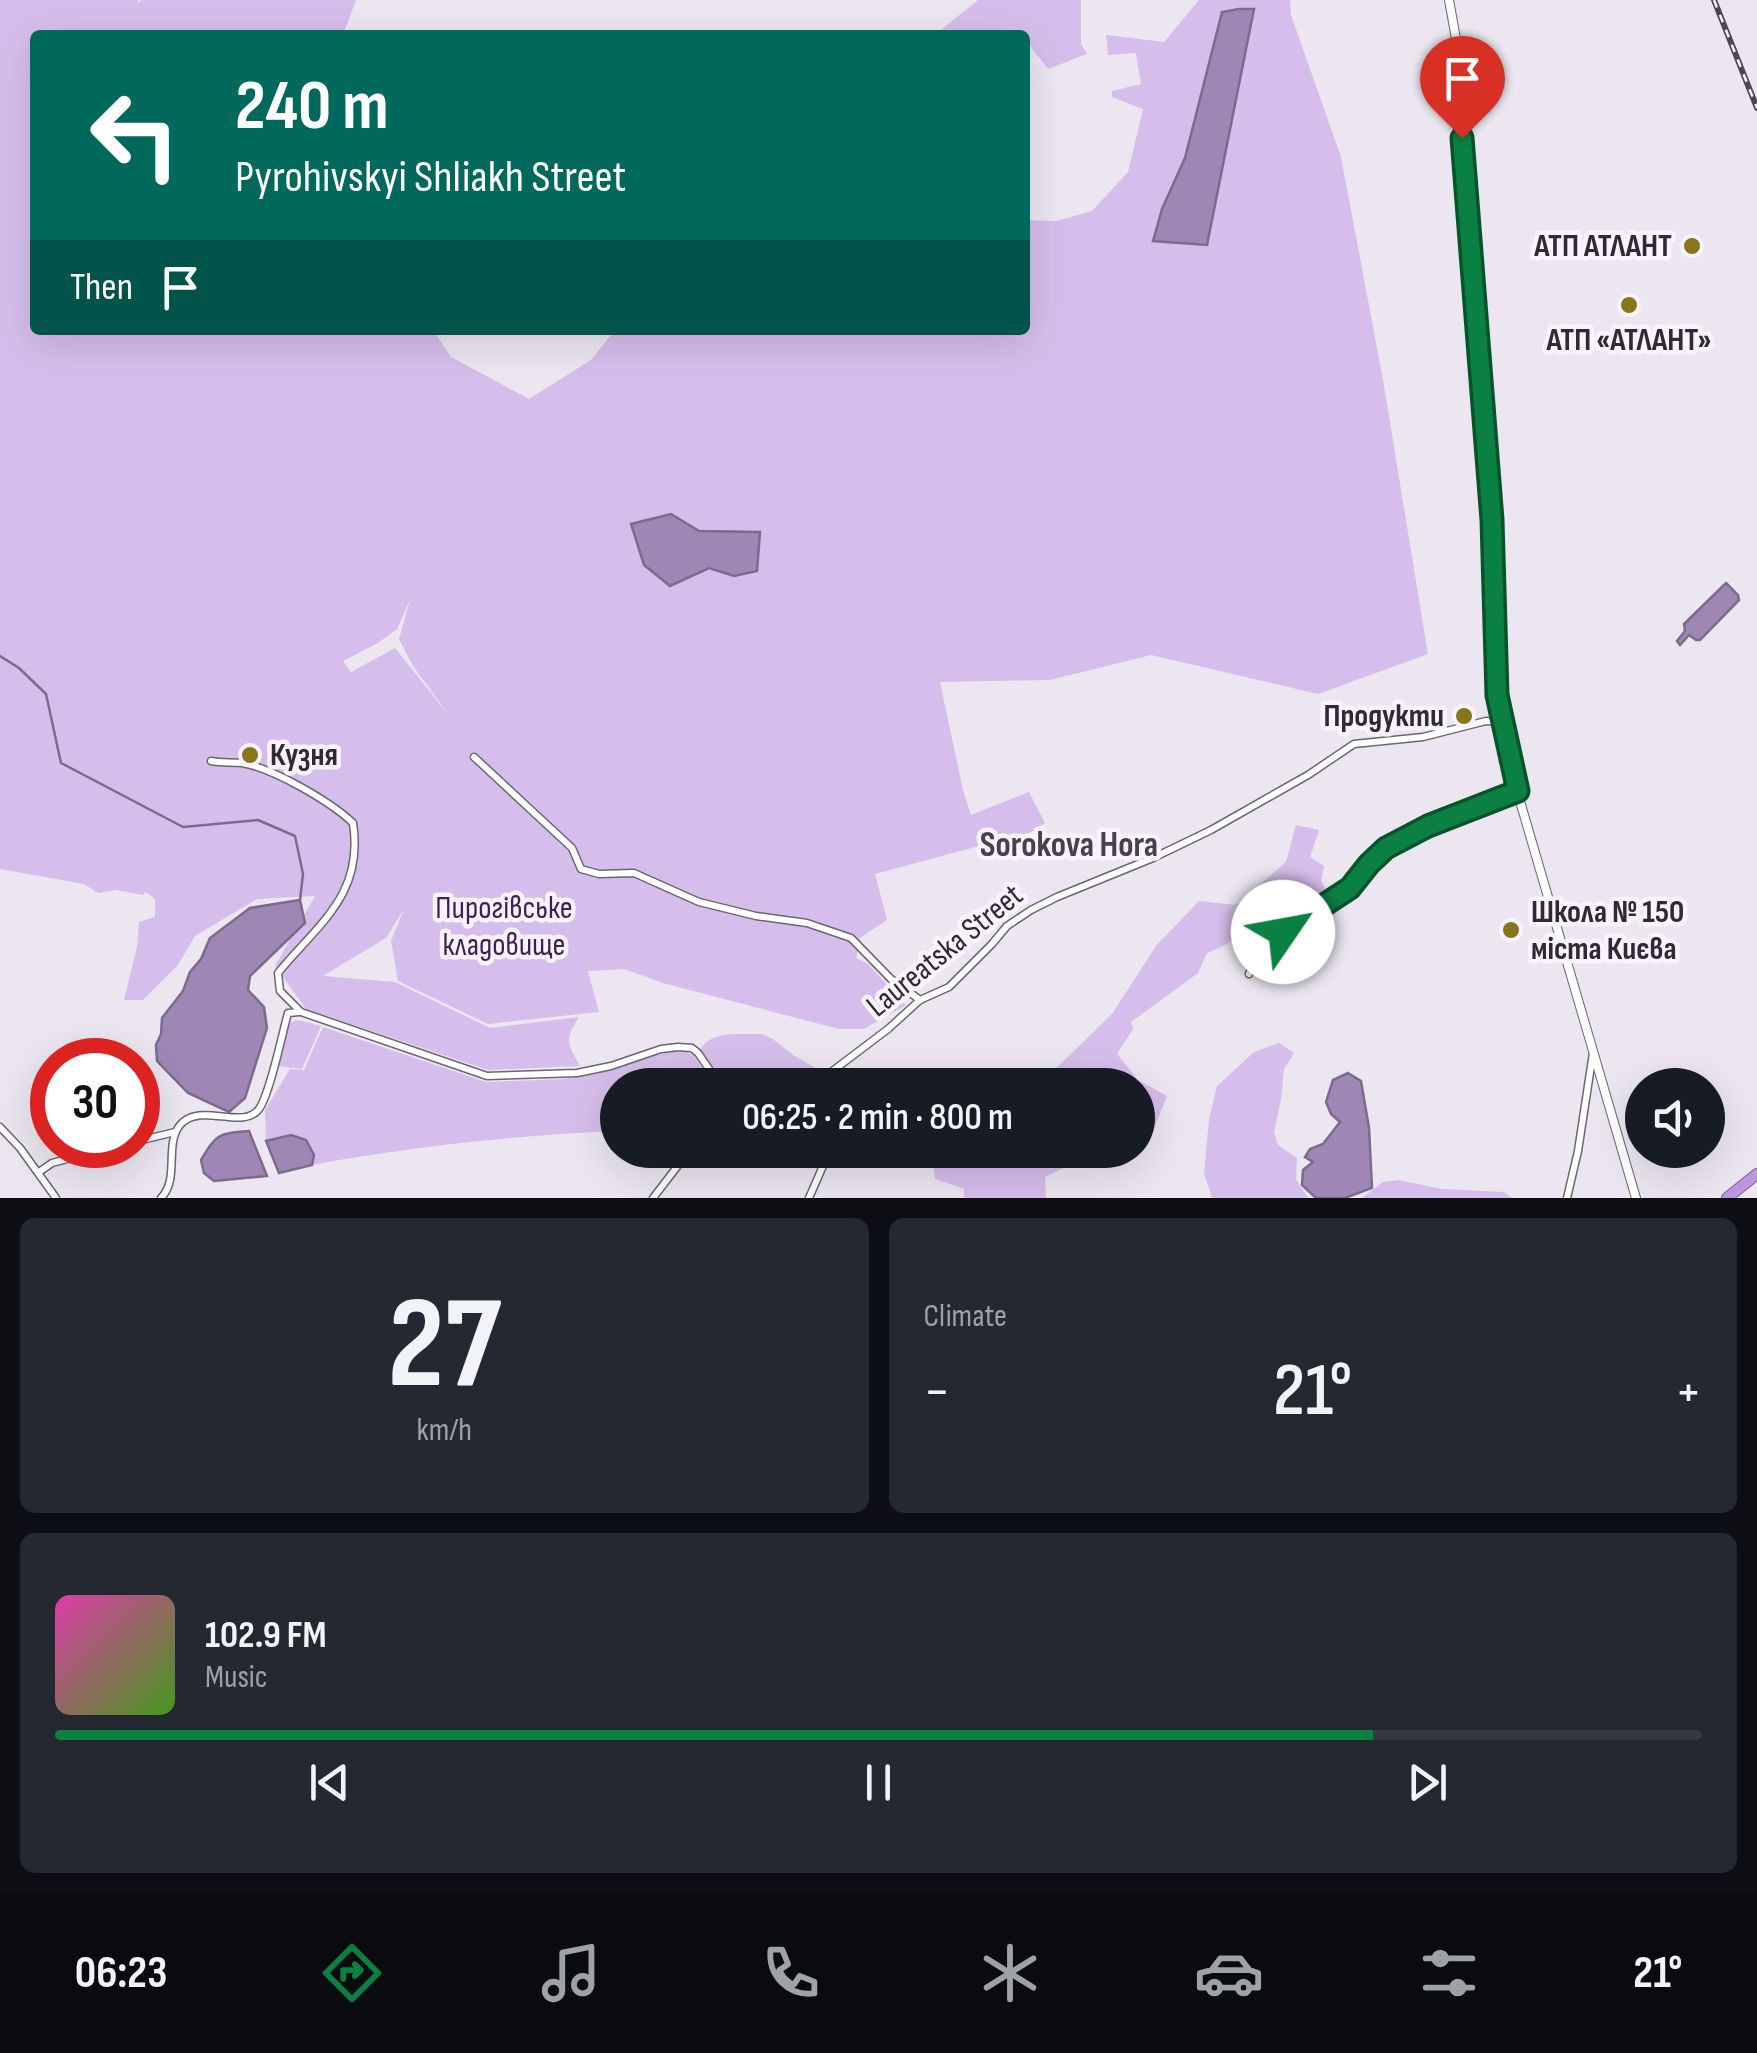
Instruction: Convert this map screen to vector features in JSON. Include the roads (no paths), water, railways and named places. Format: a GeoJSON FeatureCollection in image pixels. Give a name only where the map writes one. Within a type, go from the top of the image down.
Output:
{"type":"FeatureCollection","features":[{"type":"Feature","properties":{"kind":"highway"},"geometry":{"type":"LineString","coordinates":[[1727,1198],[1757,1174]]}},
{"type":"Feature","properties":{"kind":"highway"},"geometry":{"type":"LineString","coordinates":[[1740,1188],[1757,1189]]}},
{"type":"Feature","properties":{"kind":"street"},"geometry":{"type":"LineString","coordinates":[[1448,0],[1457,44],[1468,237],[1492,520],[1501,722],[1636,1198]]}},
{"type":"Feature","properties":{"kind":"street","name":"Laureatska Street"},"geometry":{"type":"LineString","coordinates":[[836,1068],[920,1000],[949,987],[1006,926],[1031,910],[1211,830],[1308,776],[1354,744],[1501,722]]}},
{"type":"Feature","properties":{"kind":"street"},"geometry":{"type":"LineString","coordinates":[[474,756],[572,848],[581,869],[599,874],[634,874],[699,902],[807,923],[850,938],[890,979],[920,1000]]}},
{"type":"Feature","properties":{"kind":"street"},"geometry":{"type":"LineString","coordinates":[[210,761],[244,763],[279,776],[341,811],[354,823],[356,850],[342,900],[278,972],[280,991],[301,1012]]}},
{"type":"Feature","properties":{"kind":"street"},"geometry":{"type":"LineString","coordinates":[[1249,974],[1258,953],[1350,888],[1386,848],[1428,826],[1518,791]]}},
{"type":"Feature","properties":{"kind":"street"},"geometry":{"type":"LineString","coordinates":[[161,1198],[168,1188],[175,1132],[183,1120],[201,1114],[251,1115],[259,1109],[288,1013],[288,1000]]}},
{"type":"Feature","properties":{"kind":"street"},"geometry":{"type":"LineString","coordinates":[[288,1013],[301,1012],[487,1076],[577,1074],[600,1069]]}},
{"type":"Feature","properties":{"kind":"street"},"geometry":{"type":"LineString","coordinates":[[602,1068],[678,1046],[692,1048],[708,1068]]}},
{"type":"Feature","properties":{"kind":"street"},"geometry":{"type":"LineString","coordinates":[[1567,1198],[1594,1052]]}},
{"type":"Feature","properties":{"kind":"street"},"geometry":{"type":"LineString","coordinates":[[0,1127],[56,1198]]}},
{"type":"Feature","properties":{"kind":"street"},"geometry":{"type":"LineString","coordinates":[[160,1135],[175,1132]]}},
{"type":"Feature","properties":{"kind":"street"},"geometry":{"type":"LineString","coordinates":[[39,1172],[46,1168]]}},
{"type":"Feature","properties":{"kind":"street"},"geometry":{"type":"LineString","coordinates":[[653,1198],[676,1168]]}},
{"type":"Feature","properties":{"kind":"street"},"geometry":{"type":"LineString","coordinates":[[809,1198],[822,1168]]}},
{"type":"Feature","properties":{"kind":"waterway"},"geometry":{"type":"LineString","coordinates":[[0,656],[46,694],[61,763],[183,827],[258,820],[295,836],[303,874],[300,900]]}},
{"type":"Feature","properties":{"kind":"railway"},"geometry":{"type":"LineString","coordinates":[[1714,0],[1757,108]]}},
{"type":"Feature","properties":{"kind":"place","name":"АТП АТЛАНТ"},"geometry":{"type":"Point","coordinates":[1692,246]}},
{"type":"Feature","properties":{"kind":"place","name":"АТП «АТЛАНТ»"},"geometry":{"type":"Point","coordinates":[1629,305]}},
{"type":"Feature","properties":{"kind":"place","name":"Продукти"},"geometry":{"type":"Point","coordinates":[1464,716]}},
{"type":"Feature","properties":{"kind":"place","name":"Кузня"},"geometry":{"type":"Point","coordinates":[250,755]}},
{"type":"Feature","properties":{"kind":"place","name":"Школа № 150 міста Києва"},"geometry":{"type":"Point","coordinates":[1511,930]}},
{"type":"Feature","properties":{"kind":"district","name":"Sorokova Hora"},"geometry":{"type":"Point","coordinates":[1069,845]}},
{"type":"Feature","properties":{"kind":"park label","name":"Пирогівське кладовище"},"geometry":{"type":"Point","coordinates":[504,926]}}]}
